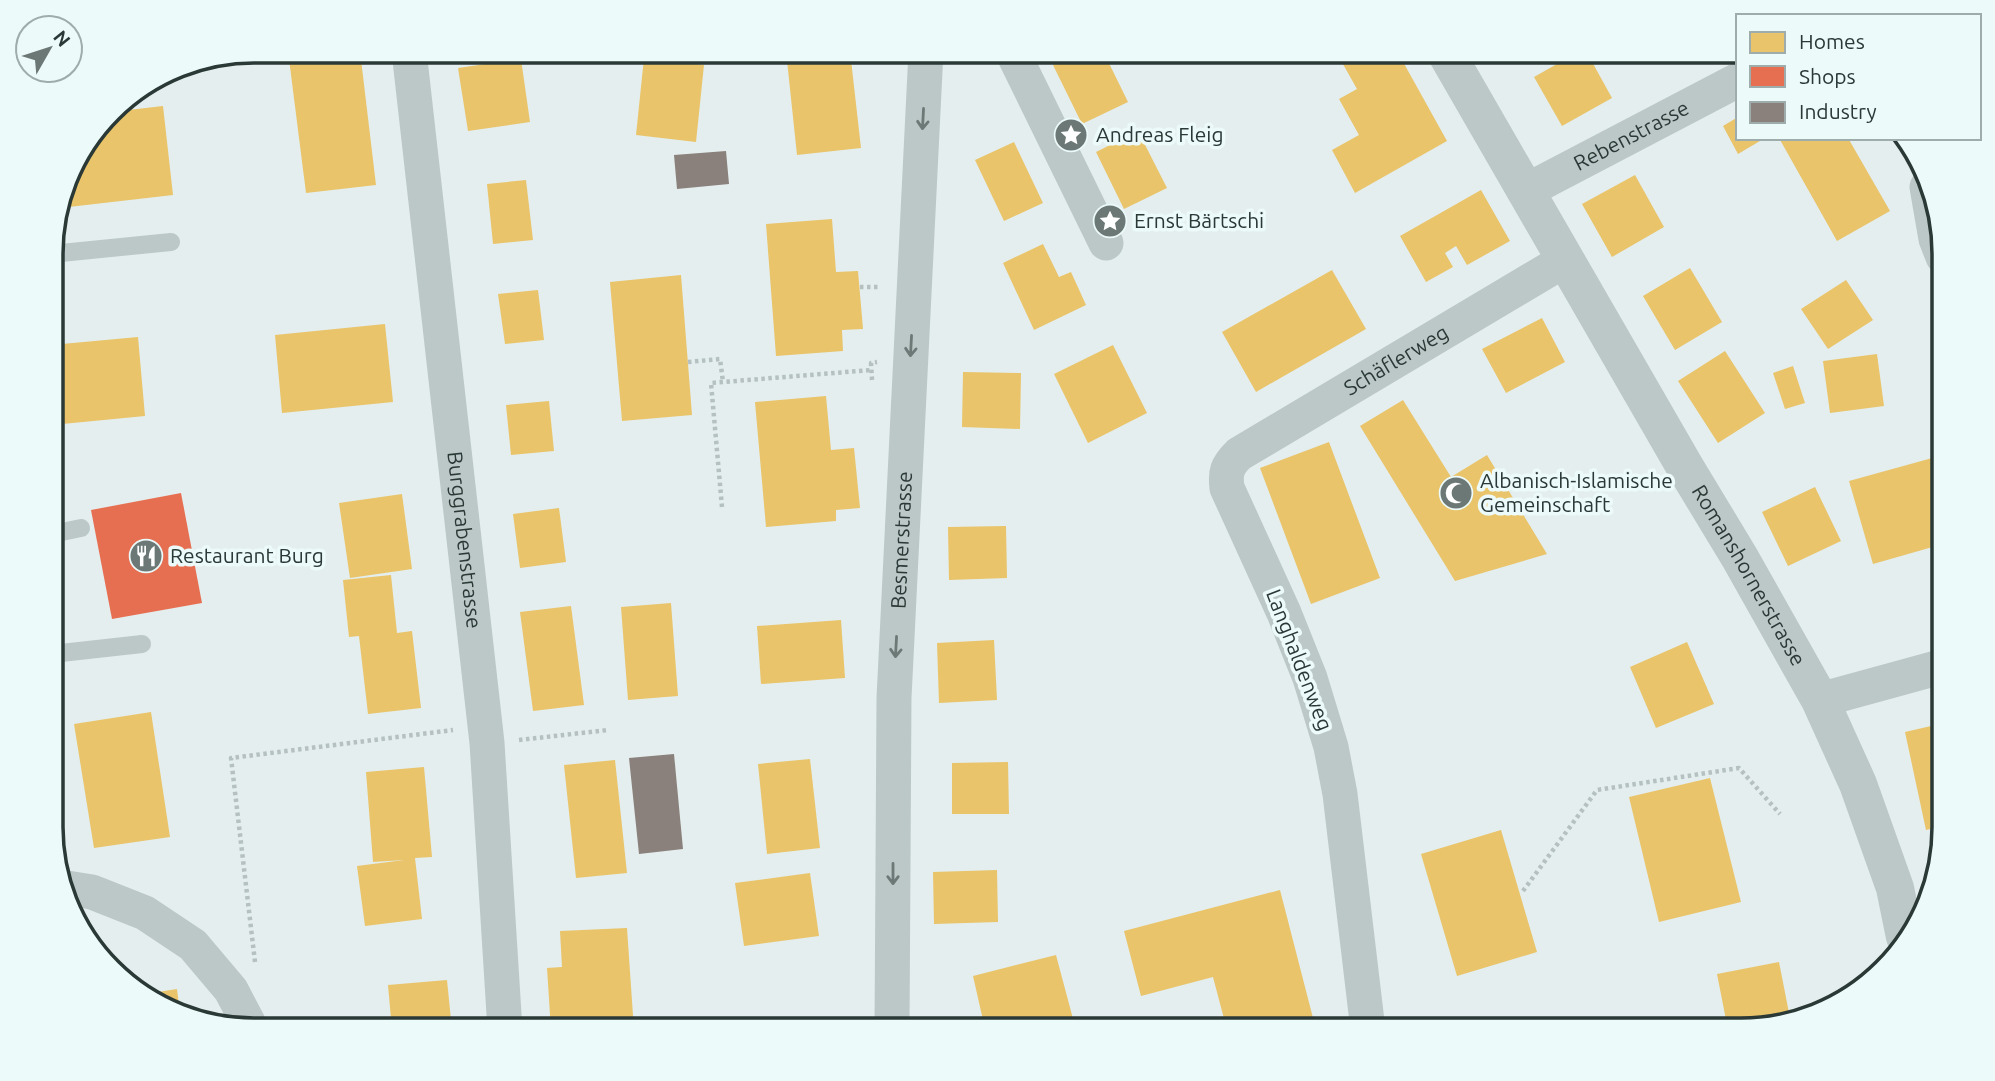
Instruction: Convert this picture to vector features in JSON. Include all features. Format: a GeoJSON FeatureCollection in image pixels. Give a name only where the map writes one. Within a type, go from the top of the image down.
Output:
{"type":"FeatureCollection","features":[{"type":"Feature","properties":{"kind":"street","name":"Burggrabenstrasse"},"geometry":{"type":"LineString","coordinates":[[410,63],[486,735],[504,1018]]}},
{"type":"Feature","properties":{"kind":"street","name":"Besmerstrasse"},"geometry":{"type":"LineString","coordinates":[[892,1018],[894,698],[925,63]]}},
{"type":"Feature","properties":{"kind":"street"},"geometry":{"type":"LineString","coordinates":[[1018,63],[1106,243]]}},
{"type":"Feature","properties":{"kind":"street","name":"Romanshornerstrasse"},"geometry":{"type":"LineString","coordinates":[[1452,63],[1820,700],[1858,784],[1895,888],[1903,927]]}},
{"type":"Feature","properties":{"kind":"street","name":"Rebenstrasse"},"geometry":{"type":"LineString","coordinates":[[1526,191],[1736,80]]}},
{"type":"Feature","properties":{"kind":"street","name":"Schäflerweg"},"geometry":{"type":"LineString","coordinates":[[1228,464],[1239,454],[1565,260]]}},
{"type":"Feature","properties":{"kind":"street","name":"Langhaldenweg"},"geometry":{"type":"LineString","coordinates":[[1228,464],[1227,488],[1284,613],[1310,678],[1331,747],[1340,794],[1367,1018]]}},
{"type":"Feature","properties":{"kind":"street"},"geometry":{"type":"LineString","coordinates":[[1820,700],[1932,669]]}},
{"type":"Feature","properties":{"kind":"street"},"geometry":{"type":"LineString","coordinates":[[74,889],[92,892],[145,913],[193,945],[231,990],[246,1018]]}},
{"type":"Feature","properties":{"kind":"lane"},"geometry":{"type":"LineString","coordinates":[[63,253],[171,242]]}},
{"type":"Feature","properties":{"kind":"lane"},"geometry":{"type":"LineString","coordinates":[[63,532],[81,528]]}},
{"type":"Feature","properties":{"kind":"lane"},"geometry":{"type":"LineString","coordinates":[[63,653],[142,644]]}},
{"type":"Feature","properties":{"kind":"path"},"geometry":{"type":"LineString","coordinates":[[688,362],[720,359],[723,382]]}},
{"type":"Feature","properties":{"kind":"path"},"geometry":{"type":"LineString","coordinates":[[722,507],[711,383],[871,370]]}},
{"type":"Feature","properties":{"kind":"path"},"geometry":{"type":"LineString","coordinates":[[231,990],[255,963],[231,758],[486,735],[608,730]]}},
{"type":"Feature","properties":{"kind":"path"},"geometry":{"type":"LineString","coordinates":[[1522,891],[1597,790],[1739,768],[1780,814]]}},
{"type":"Feature","properties":{"kind":"building: Homes"},"geometry":{"type":"Polygon","coordinates":[[[290,63],[361,63],[376,185],[306,193],[290,63]]]}},
{"type":"Feature","properties":{"kind":"building: Homes"},"geometry":{"type":"Polygon","coordinates":[[[493,63],[522,63],[530,122],[468,131],[458,68],[493,63]]]}},
{"type":"Feature","properties":{"kind":"building: Homes"},"geometry":{"type":"Polygon","coordinates":[[[643,63],[704,65],[696,142],[636,135],[643,63]]]}},
{"type":"Feature","properties":{"kind":"building: Homes"},"geometry":{"type":"Polygon","coordinates":[[[787,63],[851,63],[861,148],[797,155],[787,63]]]}},
{"type":"Feature","properties":{"kind":"building: Homes"},"geometry":{"type":"Polygon","coordinates":[[[1109,63],[1128,102],[1082,124],[1053,65],[1109,63]]]}},
{"type":"Feature","properties":{"kind":"building: Homes"},"geometry":{"type":"Polygon","coordinates":[[[1342,63],[1404,63],[1447,141],[1355,193],[1332,150],[1359,135],[1339,99],[1357,89],[1342,63]]]}},
{"type":"Feature","properties":{"kind":"building: Homes"},"geometry":{"type":"Polygon","coordinates":[[[1559,63],[1593,63],[1612,98],[1562,126],[1534,77],[1559,63]]]}},
{"type":"Feature","properties":{"kind":"building: Homes"},"geometry":{"type":"Polygon","coordinates":[[[163,106],[173,195],[70,207],[78,181],[95,148],[128,110],[163,106]]]}},
{"type":"Feature","properties":{"kind":"building: Homes"},"geometry":{"type":"Polygon","coordinates":[[[1736,118],[1736,140],[1762,140],[1738,154],[1723,126],[1736,118]]]}},
{"type":"Feature","properties":{"kind":"building: Homes"},"geometry":{"type":"Polygon","coordinates":[[[1138,131],[1167,188],[1124,209],[1096,152],[1138,131]]]}},
{"type":"Feature","properties":{"kind":"building: Homes"},"geometry":{"type":"Polygon","coordinates":[[[1780,140],[1849,140],[1890,211],[1837,241],[1780,140]]]}},
{"type":"Feature","properties":{"kind":"building: Homes"},"geometry":{"type":"Polygon","coordinates":[[[1014,142],[1043,203],[1004,221],[975,160],[1014,142]]]}},
{"type":"Feature","properties":{"kind":"building: Homes"},"geometry":{"type":"Polygon","coordinates":[[[1635,175],[1664,227],[1612,257],[1582,204],[1635,175]]]}},
{"type":"Feature","properties":{"kind":"building: Homes"},"geometry":{"type":"Polygon","coordinates":[[[526,180],[533,240],[493,244],[487,184],[526,180]]]}},
{"type":"Feature","properties":{"kind":"building: Homes"},"geometry":{"type":"Polygon","coordinates":[[[1481,190],[1510,241],[1467,265],[1456,246],[1445,253],[1453,267],[1426,282],[1400,236],[1481,190]]]}},
{"type":"Feature","properties":{"kind":"building: Homes"},"geometry":{"type":"Polygon","coordinates":[[[832,219],[836,272],[858,271],[863,329],[842,330],[843,351],[776,356],[766,224],[832,219]]]}},
{"type":"Feature","properties":{"kind":"building: Homes"},"geometry":{"type":"Polygon","coordinates":[[[1043,244],[1059,277],[1071,272],[1086,305],[1034,330],[1003,263],[1043,244]]]}},
{"type":"Feature","properties":{"kind":"building: Homes"},"geometry":{"type":"Polygon","coordinates":[[[1690,268],[1722,322],[1675,350],[1643,296],[1690,268]]]}},
{"type":"Feature","properties":{"kind":"building: Homes"},"geometry":{"type":"Polygon","coordinates":[[[1332,270],[1366,329],[1256,392],[1222,332],[1332,270]]]}},
{"type":"Feature","properties":{"kind":"building: Homes"},"geometry":{"type":"Polygon","coordinates":[[[681,275],[692,415],[622,421],[610,282],[681,275]]]}},
{"type":"Feature","properties":{"kind":"building: Homes"},"geometry":{"type":"Polygon","coordinates":[[[1846,280],[1873,320],[1828,349],[1801,309],[1846,280]]]}},
{"type":"Feature","properties":{"kind":"building: Homes"},"geometry":{"type":"Polygon","coordinates":[[[538,290],[544,340],[505,344],[498,294],[538,290]]]}},
{"type":"Feature","properties":{"kind":"building: Homes"},"geometry":{"type":"Polygon","coordinates":[[[1542,318],[1565,362],[1506,393],[1482,349],[1542,318]]]}},
{"type":"Feature","properties":{"kind":"building: Homes"},"geometry":{"type":"Polygon","coordinates":[[[385,324],[393,402],[282,413],[275,335],[385,324]]]}},
{"type":"Feature","properties":{"kind":"building: Homes"},"geometry":{"type":"Polygon","coordinates":[[[138,337],[145,416],[63,424],[63,344],[138,337]]]}},
{"type":"Feature","properties":{"kind":"building: Homes"},"geometry":{"type":"Polygon","coordinates":[[[1113,345],[1147,413],[1088,443],[1054,374],[1113,345]]]}},
{"type":"Feature","properties":{"kind":"building: Homes"},"geometry":{"type":"Polygon","coordinates":[[[1725,351],[1765,413],[1718,443],[1678,381],[1725,351]]]}},
{"type":"Feature","properties":{"kind":"building: Homes"},"geometry":{"type":"Polygon","coordinates":[[[1877,354],[1884,406],[1830,413],[1823,361],[1877,354]]]}},
{"type":"Feature","properties":{"kind":"building: Homes"},"geometry":{"type":"Polygon","coordinates":[[[1793,366],[1805,403],[1785,409],[1773,373],[1793,366]]]}},
{"type":"Feature","properties":{"kind":"building: Homes"},"geometry":{"type":"Polygon","coordinates":[[[963,372],[1021,373],[1020,429],[962,427],[963,372]]]}},
{"type":"Feature","properties":{"kind":"building: Homes"},"geometry":{"type":"Polygon","coordinates":[[[826,396],[831,450],[854,448],[860,508],[836,510],[836,521],[766,527],[755,402],[826,396]]]}},
{"type":"Feature","properties":{"kind":"building: Homes"},"geometry":{"type":"Polygon","coordinates":[[[1403,400],[1451,477],[1487,455],[1547,554],[1455,581],[1360,426],[1403,400]]]}},
{"type":"Feature","properties":{"kind":"building: Homes"},"geometry":{"type":"Polygon","coordinates":[[[549,401],[554,451],[511,455],[506,405],[549,401]]]}},
{"type":"Feature","properties":{"kind":"building: Homes"},"geometry":{"type":"Polygon","coordinates":[[[1329,442],[1380,578],[1311,604],[1260,468],[1329,442]]]}},
{"type":"Feature","properties":{"kind":"building: Homes"},"geometry":{"type":"Polygon","coordinates":[[[1932,458],[1932,547],[1873,564],[1849,481],[1932,458]]]}},
{"type":"Feature","properties":{"kind":"building: Homes"},"geometry":{"type":"Polygon","coordinates":[[[1815,487],[1841,541],[1788,566],[1762,512],[1815,487]]]}},
{"type":"Feature","properties":{"kind":"building: Homes"},"geometry":{"type":"Polygon","coordinates":[[[402,494],[412,569],[350,578],[339,503],[402,494]]]}},
{"type":"Feature","properties":{"kind":"building: Homes"},"geometry":{"type":"Polygon","coordinates":[[[559,508],[566,562],[520,568],[513,514],[559,508]]]}},
{"type":"Feature","properties":{"kind":"building: Homes"},"geometry":{"type":"Polygon","coordinates":[[[1006,526],[1007,578],[949,580],[948,527],[1006,526]]]}},
{"type":"Feature","properties":{"kind":"building: Homes"},"geometry":{"type":"Polygon","coordinates":[[[391,575],[397,633],[412,631],[421,708],[368,714],[359,636],[349,637],[343,580],[391,575]]]}},
{"type":"Feature","properties":{"kind":"building: Homes"},"geometry":{"type":"Polygon","coordinates":[[[671,603],[678,696],[628,700],[621,607],[671,603]]]}},
{"type":"Feature","properties":{"kind":"building: Homes"},"geometry":{"type":"Polygon","coordinates":[[[571,606],[584,705],[533,711],[520,612],[571,606]]]}},
{"type":"Feature","properties":{"kind":"building: Homes"},"geometry":{"type":"Polygon","coordinates":[[[841,620],[845,678],[761,684],[757,626],[841,620]]]}},
{"type":"Feature","properties":{"kind":"building: Homes"},"geometry":{"type":"Polygon","coordinates":[[[994,640],[997,700],[939,703],[937,643],[994,640]]]}},
{"type":"Feature","properties":{"kind":"building: Homes"},"geometry":{"type":"Polygon","coordinates":[[[1687,642],[1714,704],[1656,728],[1630,667],[1687,642]]]}},
{"type":"Feature","properties":{"kind":"building: Homes"},"geometry":{"type":"Polygon","coordinates":[[[151,712],[170,837],[94,848],[74,724],[151,712]]]}},
{"type":"Feature","properties":{"kind":"building: Homes"},"geometry":{"type":"Polygon","coordinates":[[[1932,726],[1932,829],[1926,830],[1905,732],[1932,726]]]}},
{"type":"Feature","properties":{"kind":"building: Homes"},"geometry":{"type":"Polygon","coordinates":[[[810,759],[820,848],[767,854],[758,764],[810,759]]]}},
{"type":"Feature","properties":{"kind":"building: Homes"},"geometry":{"type":"Polygon","coordinates":[[[615,760],[627,873],[576,878],[564,765],[615,760]]]}},
{"type":"Feature","properties":{"kind":"building: Homes"},"geometry":{"type":"Polygon","coordinates":[[[1008,762],[1009,814],[952,814],[952,763],[1008,762]]]}},
{"type":"Feature","properties":{"kind":"building: Homes"},"geometry":{"type":"Polygon","coordinates":[[[424,767],[432,857],[415,858],[422,919],[365,926],[357,866],[404,860],[373,862],[366,772],[424,767]]]}},
{"type":"Feature","properties":{"kind":"building: Homes"},"geometry":{"type":"Polygon","coordinates":[[[1710,778],[1741,902],[1659,922],[1629,797],[1710,778]]]}},
{"type":"Feature","properties":{"kind":"building: Homes"},"geometry":{"type":"Polygon","coordinates":[[[1501,830],[1537,952],[1457,976],[1421,854],[1501,830]]]}},
{"type":"Feature","properties":{"kind":"building: Homes"},"geometry":{"type":"Polygon","coordinates":[[[997,870],[998,922],[934,924],[933,872],[997,870]]]}},
{"type":"Feature","properties":{"kind":"building: Homes"},"geometry":{"type":"Polygon","coordinates":[[[810,873],[819,936],[744,946],[735,883],[810,873]]]}},
{"type":"Feature","properties":{"kind":"building: Homes"},"geometry":{"type":"Polygon","coordinates":[[[1280,890],[1313,1018],[1224,1018],[1213,977],[1141,996],[1124,931],[1280,890]]]}},
{"type":"Feature","properties":{"kind":"building: Homes"},"geometry":{"type":"Polygon","coordinates":[[[627,928],[633,1018],[550,1018],[547,968],[562,967],[560,931],[627,928]]]}},
{"type":"Feature","properties":{"kind":"building: Homes"},"geometry":{"type":"Polygon","coordinates":[[[1056,955],[1073,1018],[983,1018],[973,976],[1056,955]]]}},
{"type":"Feature","properties":{"kind":"building: Homes"},"geometry":{"type":"Polygon","coordinates":[[[1779,962],[1789,1011],[1753,1018],[1726,1018],[1717,974],[1779,962]]]}},
{"type":"Feature","properties":{"kind":"building: Homes"},"geometry":{"type":"Polygon","coordinates":[[[447,980],[451,1018],[391,1018],[388,985],[447,980]]]}},
{"type":"Feature","properties":{"kind":"building: Homes"},"geometry":{"type":"Polygon","coordinates":[[[177,989],[179,1002],[170,998],[159,992],[177,989]]]}},
{"type":"Feature","properties":{"kind":"building: Shops","name":"Restaurant Burg"},"geometry":{"type":"Polygon","coordinates":[[[181,493],[202,603],[112,619],[91,510],[181,493]]]}},
{"type":"Feature","properties":{"kind":"building: Industry"},"geometry":{"type":"Polygon","coordinates":[[[726,151],[729,184],[677,189],[674,155],[726,151]]]}},
{"type":"Feature","properties":{"kind":"building: Industry"},"geometry":{"type":"Polygon","coordinates":[[[674,754],[683,849],[639,854],[629,758],[674,754]]]}},
{"type":"Feature","properties":{"kind":"place","name":"Andreas Fleig"},"geometry":{"type":"Point","coordinates":[1071,135]}},
{"type":"Feature","properties":{"kind":"place","name":"Ernst Bärtschi"},"geometry":{"type":"Point","coordinates":[1110,221]}},
{"type":"Feature","properties":{"kind":"place","name":"Albanisch-Islamische Gemeinschaft"},"geometry":{"type":"Point","coordinates":[1456,493]}},
{"type":"Feature","properties":{"kind":"place","name":"Restaurant Burg"},"geometry":{"type":"Point","coordinates":[146,556]}}]}
